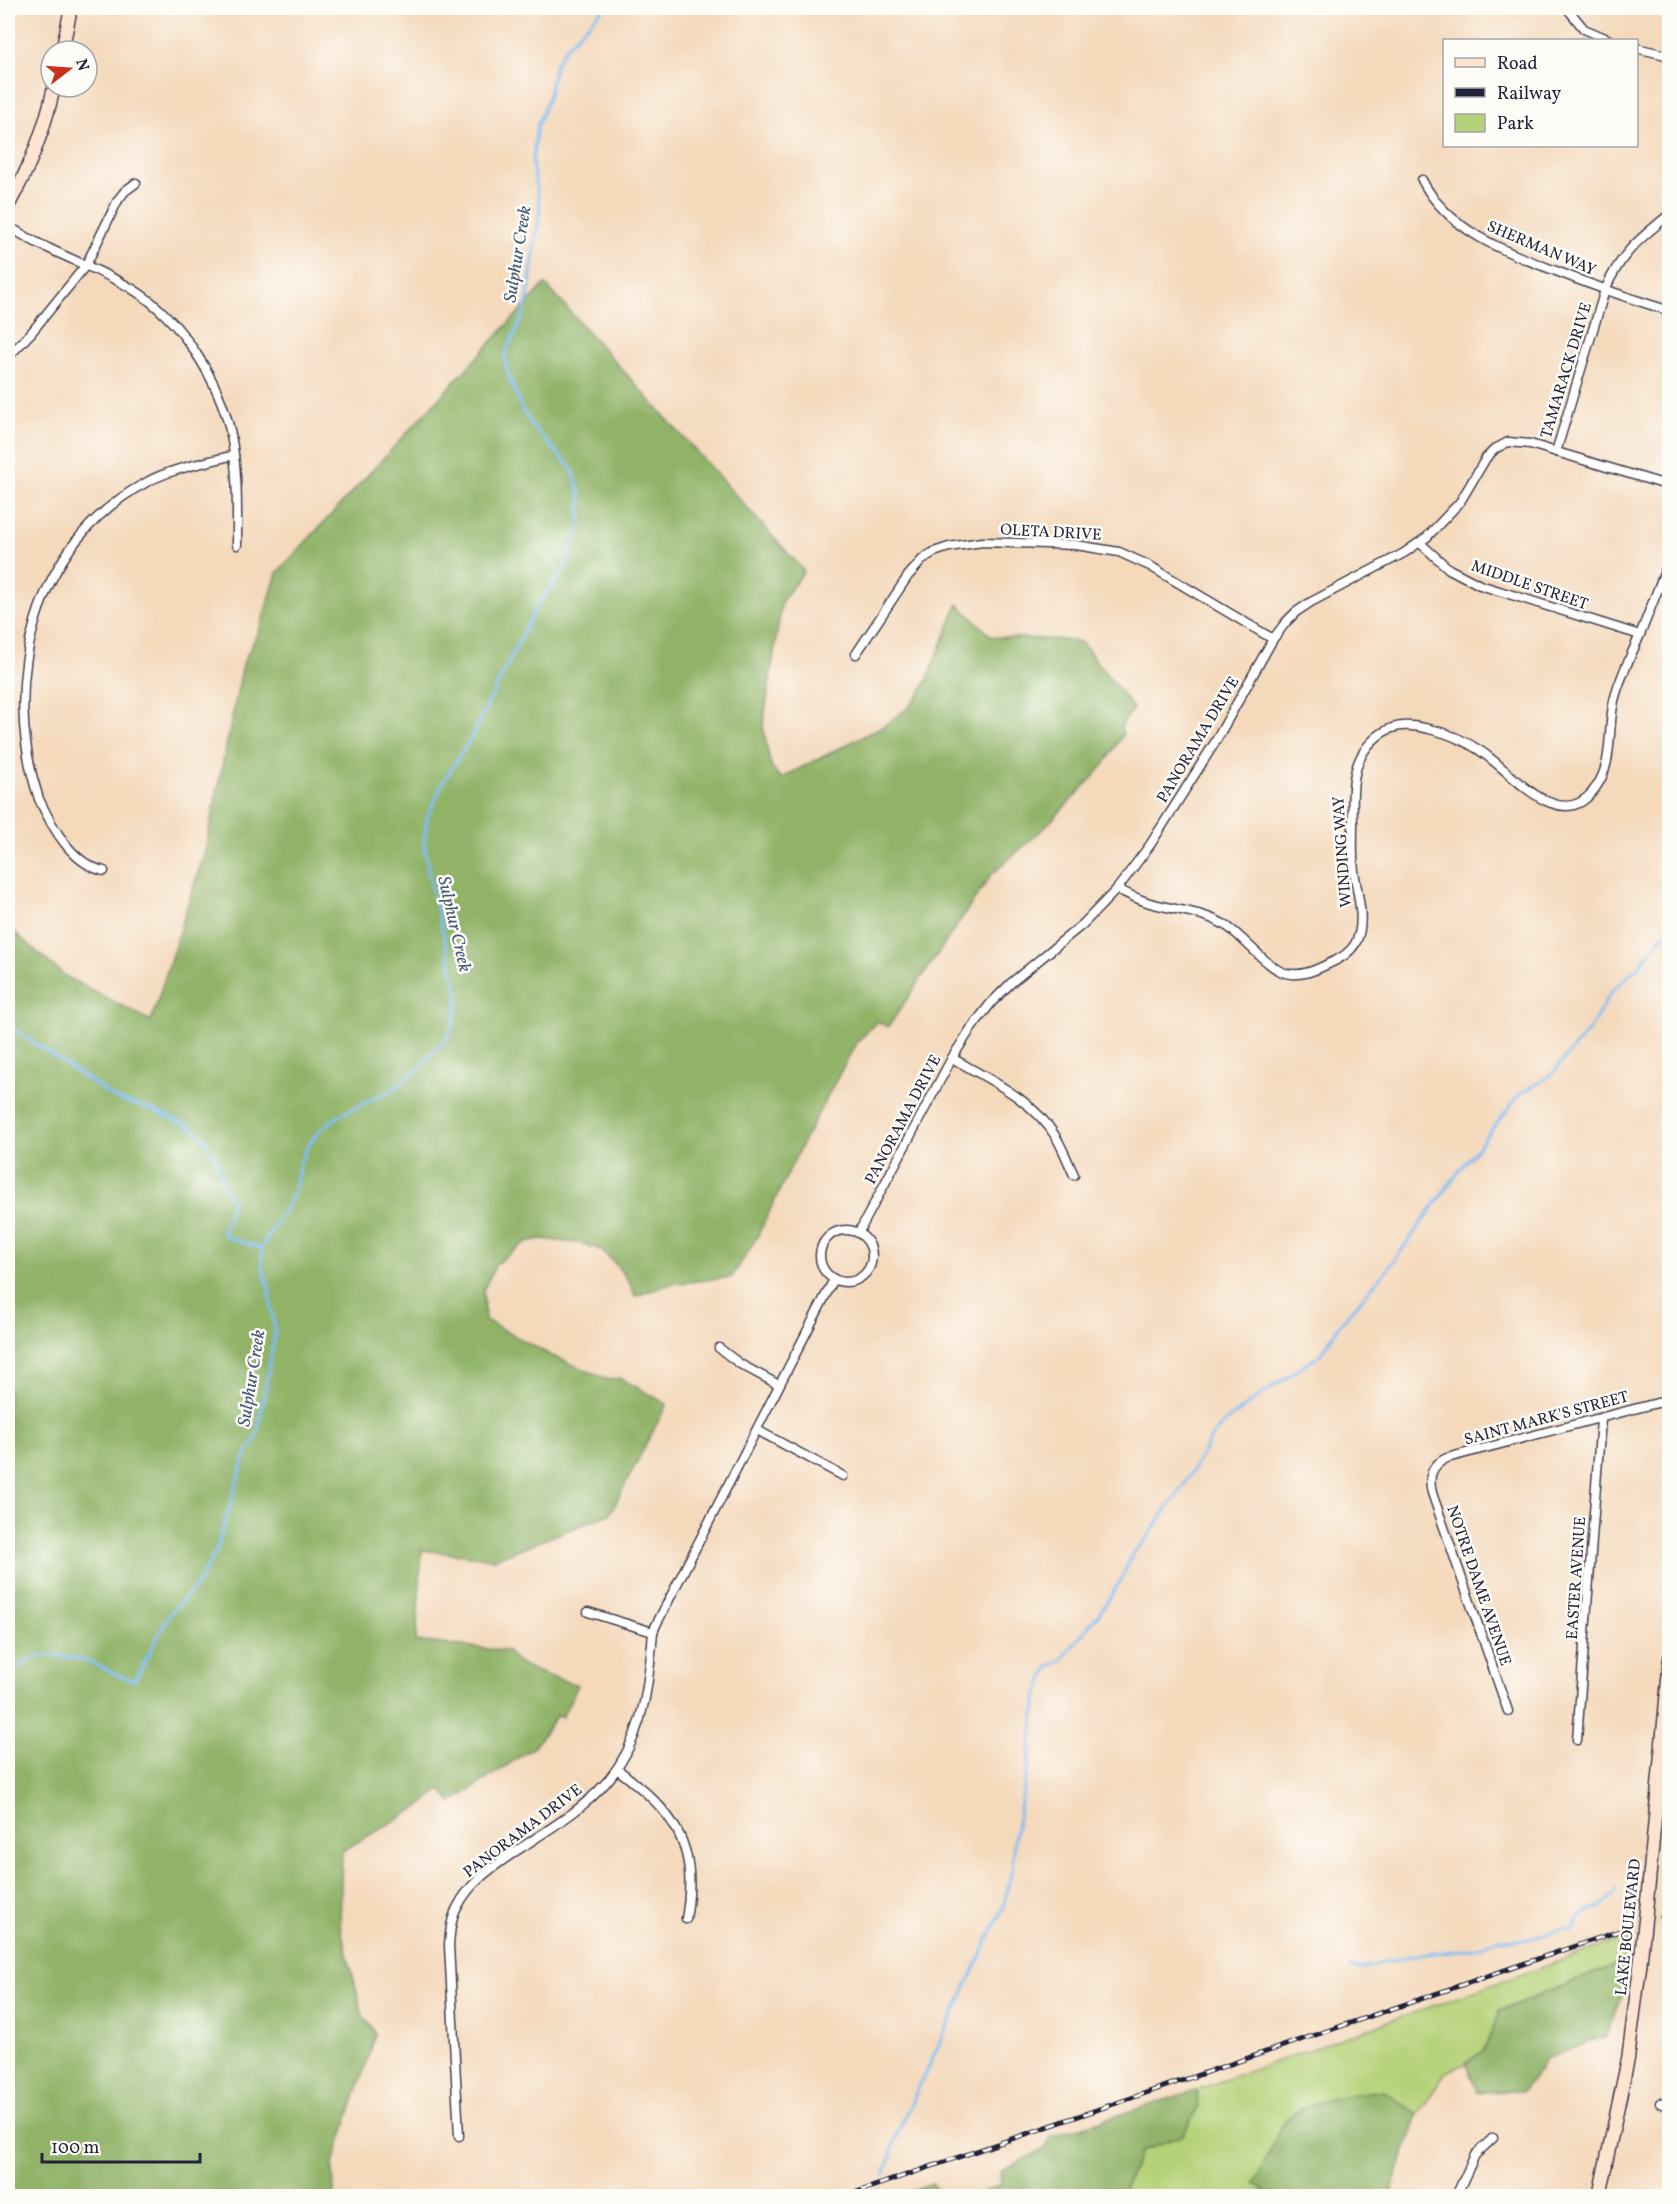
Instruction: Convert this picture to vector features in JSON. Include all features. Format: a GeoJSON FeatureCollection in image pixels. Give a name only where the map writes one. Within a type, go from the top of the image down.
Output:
{"type":"FeatureCollection","features":[{"type":"Feature","properties":{"kind":"main road"},"geometry":{"type":"LineString","coordinates":[[65,39],[71,8]]}},
{"type":"Feature","properties":{"kind":"main road"},"geometry":{"type":"LineString","coordinates":[[8,206],[33,155],[51,99]]}},
{"type":"Feature","properties":{"kind":"main road","name":"LAKE BOULEVARD"},"geometry":{"type":"LineString","coordinates":[[1599,2196],[1628,2059],[1649,1882],[1670,1658]]}},
{"type":"Feature","properties":{"kind":"street"},"geometry":{"type":"LineString","coordinates":[[1567,8],[1584,29],[1608,39]]}},
{"type":"Feature","properties":{"kind":"street"},"geometry":{"type":"LineString","coordinates":[[1638,48],[1670,56]]}},
{"type":"Feature","properties":{"kind":"street","name":"SHERMAN WAY"},"geometry":{"type":"LineString","coordinates":[[1422,180],[1441,207],[1470,232],[1525,259],[1605,290],[1670,311]]}},
{"type":"Feature","properties":{"kind":"street"},"geometry":{"type":"LineString","coordinates":[[8,357],[31,333],[86,266],[118,200],[136,183]]}},
{"type":"Feature","properties":{"kind":"street","name":"TAMARACK DRIVE"},"geometry":{"type":"LineString","coordinates":[[1556,452],[1605,290],[1613,271],[1624,255],[1670,214]]}},
{"type":"Feature","properties":{"kind":"street"},"geometry":{"type":"LineString","coordinates":[[8,226],[46,248],[137,291],[164,313],[184,335],[206,370],[221,402],[231,434],[237,480],[237,545]]}},
{"type":"Feature","properties":{"kind":"street","name":"PANORAMA DRIVE"},"geometry":{"type":"LineString","coordinates":[[859,1232],[952,1058],[991,1003],[1011,983],[1098,910],[1117,889],[1150,845],[1214,744],[1273,639],[1286,622],[1301,609],[1420,543],[1454,509],[1473,483],[1486,458],[1496,449],[1514,442],[1530,444],[1670,486]]}},
{"type":"Feature","properties":{"kind":"street"},"geometry":{"type":"LineString","coordinates":[[104,871],[98,870],[77,857],[65,843],[42,806],[26,768],[16,720],[16,699],[19,663],[28,624],[37,599],[61,559],[84,530],[110,506],[155,478],[234,455]]}},
{"type":"Feature","properties":{"kind":"street","name":"OLETA DRIVE"},"geometry":{"type":"LineString","coordinates":[[856,654],[908,576],[923,559],[949,547],[982,542],[1068,544],[1094,546],[1119,552],[1150,566],[1273,639]]}},
{"type":"Feature","properties":{"kind":"street","name":"MIDDLE STREET"},"geometry":{"type":"LineString","coordinates":[[1420,543],[1442,564],[1480,585],[1640,635]]}},
{"type":"Feature","properties":{"kind":"street","name":"WINDING WAY"},"geometry":{"type":"LineString","coordinates":[[1117,889],[1145,901],[1218,921],[1239,934],[1274,968],[1287,974],[1308,973],[1334,961],[1352,948],[1358,937],[1360,917],[1353,858],[1352,784],[1357,762],[1372,741],[1386,730],[1403,725],[1435,730],[1480,751],[1547,802],[1562,806],[1574,805],[1593,793],[1604,774],[1614,700],[1670,559]]}},
{"type":"Feature","properties":{"kind":"street"},"geometry":{"type":"LineString","coordinates":[[952,1058],[1019,1099],[1039,1115],[1055,1136],[1074,1175]]}},
{"type":"Feature","properties":{"kind":"street"},"geometry":{"type":"LineString","coordinates":[[844,1230],[859,1232],[869,1244],[872,1252],[870,1266],[866,1273],[852,1281],[834,1278],[824,1268],[821,1260],[823,1244],[836,1232],[844,1230]]}},
{"type":"Feature","properties":{"kind":"street","name":"PANORAMA DRIVE"},"geometry":{"type":"LineString","coordinates":[[459,2136],[449,1945],[450,1927],[457,1907],[473,1884],[591,1798],[617,1769],[638,1729],[646,1700],[653,1632],[834,1278]]}},
{"type":"Feature","properties":{"kind":"street"},"geometry":{"type":"LineString","coordinates":[[719,1348],[740,1364],[779,1385]]}},
{"type":"Feature","properties":{"kind":"street","name":"SAINT MARK'S STREET"},"geometry":{"type":"LineString","coordinates":[[1432,1468],[1447,1458],[1670,1401]]}},
{"type":"Feature","properties":{"kind":"street","name":"EASTER AVENUE"},"geometry":{"type":"LineString","coordinates":[[1577,1740],[1601,1419]]}},
{"type":"Feature","properties":{"kind":"street"},"geometry":{"type":"LineString","coordinates":[[757,1430],[843,1476]]}},
{"type":"Feature","properties":{"kind":"street","name":"NOTRE DAME AVENUE"},"geometry":{"type":"LineString","coordinates":[[1432,1468],[1430,1479],[1432,1493],[1508,1711]]}},
{"type":"Feature","properties":{"kind":"street"},"geometry":{"type":"LineString","coordinates":[[588,1612],[653,1632]]}},
{"type":"Feature","properties":{"kind":"street"},"geometry":{"type":"LineString","coordinates":[[617,1769],[643,1788],[675,1825],[687,1854],[690,1869],[691,1882],[686,1919]]}},
{"type":"Feature","properties":{"kind":"street"},"geometry":{"type":"LineString","coordinates":[[1660,2103],[1670,2106]]}},
{"type":"Feature","properties":{"kind":"street"},"geometry":{"type":"LineString","coordinates":[[1456,2196],[1475,2155],[1493,2138]]}},
{"type":"Feature","properties":{"kind":"green space"},"geometry":{"type":"Polygon","coordinates":[[[545,284],[804,571],[782,601],[763,725],[769,759],[773,769],[781,778],[885,725],[909,707],[927,680],[958,604],[992,637],[1072,640],[1082,643],[1133,708],[1121,727],[1123,734],[1104,765],[1042,830],[991,875],[888,1027],[877,1021],[855,1045],[804,1140],[756,1239],[732,1277],[671,1284],[635,1296],[629,1281],[601,1250],[579,1243],[541,1239],[526,1242],[496,1264],[483,1291],[485,1320],[550,1355],[609,1380],[620,1378],[667,1404],[610,1514],[494,1559],[422,1550],[416,1641],[508,1651],[513,1658],[529,1668],[578,1685],[562,1717],[557,1715],[534,1747],[451,1803],[441,1789],[419,1807],[342,1851],[340,1926],[363,2016],[376,2034],[333,2164],[334,2196],[8,2196],[8,927],[65,976],[151,1021],[205,851],[243,664],[262,623],[277,573],[545,284]]]}},
{"type":"Feature","properties":{"kind":"green space"},"geometry":{"type":"Polygon","coordinates":[[[1627,1937],[1625,1961],[1500,2011],[1484,2050],[1466,2063],[1445,2073],[1418,2115],[1383,2090],[1266,2192],[1266,2196],[1121,2196],[1141,2151],[1183,2135],[1198,2107],[1196,2090],[1627,1937]]]}},
{"type":"Feature","properties":{"kind":"green space"},"geometry":{"type":"Polygon","coordinates":[[[1625,1961],[1623,1994],[1605,2037],[1585,2042],[1583,2045],[1545,2059],[1539,2071],[1523,2091],[1477,2092],[1466,2063],[1484,2050],[1500,2011],[1625,1961]]]}},
{"type":"Feature","properties":{"kind":"green space"},"geometry":{"type":"Polygon","coordinates":[[[1196,2090],[1198,2106],[1183,2135],[1141,2151],[1121,2196],[975,2196],[1001,2184],[1000,2172],[1046,2148],[1050,2137],[1196,2090]]]}},
{"type":"Feature","properties":{"kind":"green space"},"geometry":{"type":"Polygon","coordinates":[[[1383,2090],[1418,2115],[1390,2193],[1381,2196],[1266,2196],[1266,2192],[1255,2183],[1282,2125],[1295,2113],[1318,2102],[1383,2090]]]}},
{"type":"Feature","properties":{"kind":"green space"},"geometry":{"type":"Polygon","coordinates":[[[933,2184],[942,2196],[896,2196],[933,2184]]]}},
{"type":"Feature","properties":{"kind":"waterway","name":"Sulphur Creek"},"geometry":{"type":"LineString","coordinates":[[8,1677],[17,1667],[27,1661],[50,1655],[75,1658],[135,1680],[169,1615],[196,1586],[216,1552],[244,1459],[257,1436],[275,1333],[261,1248],[295,1189],[300,1163],[309,1144],[320,1130],[340,1115],[392,1090],[420,1068],[446,1039],[452,1028],[458,1005],[458,994],[428,870],[424,842],[427,818],[443,782],[471,738],[537,605],[564,570],[579,529],[581,498],[575,476],[570,467],[533,427],[522,410],[507,371],[505,355],[528,298],[540,207],[532,163],[537,126],[548,98],[555,65],[566,47],[604,8]]}},
{"type":"Feature","properties":{"kind":"waterway"},"geometry":{"type":"LineString","coordinates":[[884,2176],[899,2129],[1003,1908],[1012,1869],[1015,1833],[1028,1768],[1037,1697],[1048,1667],[1061,1660],[1099,1614],[1121,1580],[1133,1553],[1143,1543],[1188,1479],[1214,1433],[1261,1395],[1320,1355],[1341,1323],[1391,1265],[1459,1171],[1521,1093],[1550,1076],[1589,1030],[1612,991],[1638,967],[1660,939],[1670,931]]}},
{"type":"Feature","properties":{"kind":"waterway"},"geometry":{"type":"LineString","coordinates":[[8,1025],[116,1099],[147,1108],[188,1125],[203,1137],[217,1160],[224,1189],[232,1200],[223,1233],[229,1238],[261,1248]]}},
{"type":"Feature","properties":{"kind":"waterway"},"geometry":{"type":"LineString","coordinates":[[1350,1968],[1359,1969],[1411,1956],[1469,1949],[1498,1939],[1527,1940],[1561,1929],[1573,1930],[1584,1913],[1601,1907],[1618,1890]]}},
{"type":"Feature","properties":{"kind":"waterway"},"geometry":{"type":"LineString","coordinates":[[877,2196],[880,2189]]}},
{"type":"Feature","properties":{"kind":"railway"},"geometry":{"type":"LineString","coordinates":[[1661,1917],[1670,1914]]}},
{"type":"Feature","properties":{"kind":"railway"},"geometry":{"type":"LineString","coordinates":[[845,2196],[1628,1928]]}}]}
